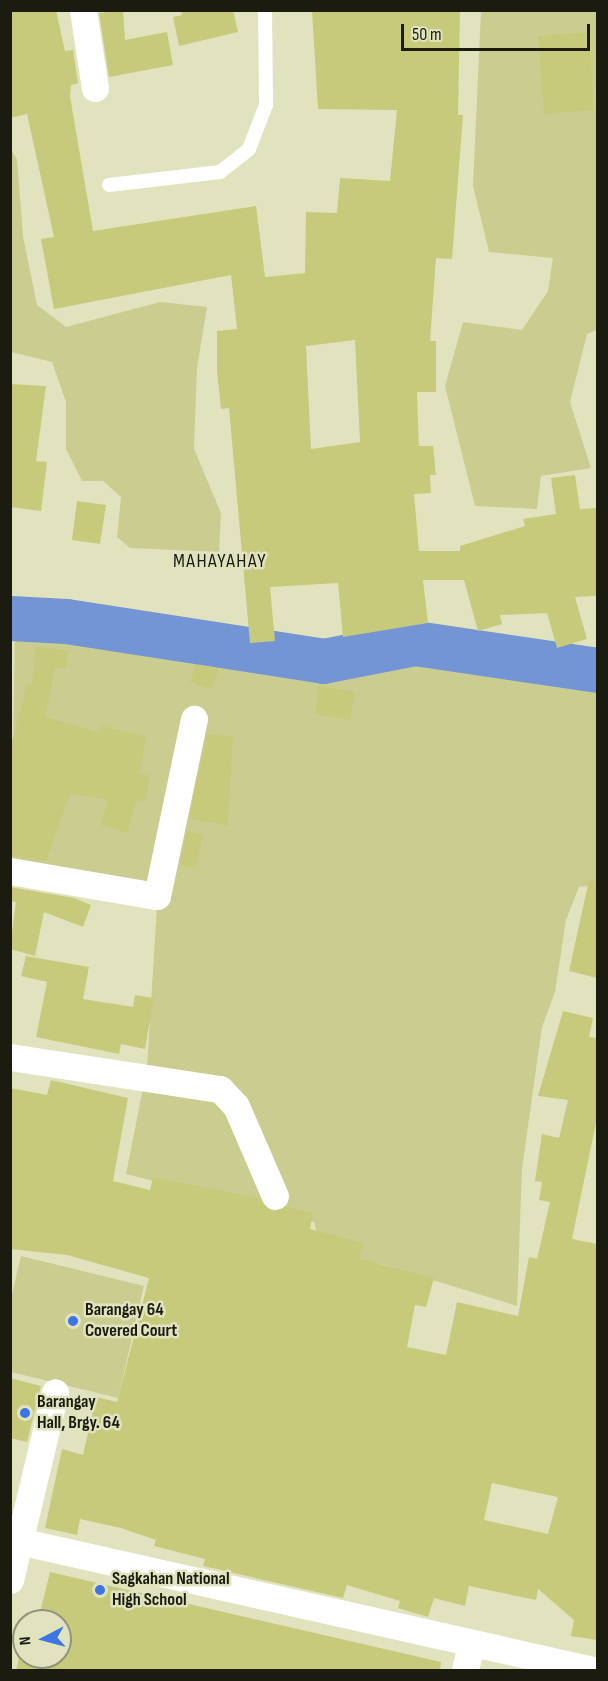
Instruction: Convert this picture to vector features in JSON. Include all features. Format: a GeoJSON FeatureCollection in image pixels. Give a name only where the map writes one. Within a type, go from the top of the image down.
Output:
{"type":"FeatureCollection","features":[{"type":"Feature","properties":{"kind":"street"},"geometry":{"type":"LineString","coordinates":[[83,10],[95,88]]}},
{"type":"Feature","properties":{"kind":"street"},"geometry":{"type":"LineString","coordinates":[[10,871],[157,896],[194,719]]}},
{"type":"Feature","properties":{"kind":"street"},"geometry":{"type":"LineString","coordinates":[[10,1057],[220,1089],[236,1106],[275,1196]]}},
{"type":"Feature","properties":{"kind":"street"},"geometry":{"type":"LineString","coordinates":[[10,1580],[14,1540],[55,1392]]}},
{"type":"Feature","properties":{"kind":"street"},"geometry":{"type":"LineString","coordinates":[[14,1540],[586,1670]]}},
{"type":"Feature","properties":{"kind":"street"},"geometry":{"type":"LineString","coordinates":[[465,1671],[471,1644]]}},
{"type":"Feature","properties":{"kind":"lane"},"geometry":{"type":"LineString","coordinates":[[109,185],[220,172],[249,149],[266,105],[265,10]]}},
{"type":"Feature","properties":{"kind":"green space"},"geometry":{"type":"Polygon","coordinates":[[[481,11],[597,11],[597,330],[587,334],[570,402],[591,468],[541,476],[537,509],[475,506],[445,386],[463,322],[522,330],[548,291],[553,258],[489,252],[473,186],[481,11]]]}},
{"type":"Feature","properties":{"kind":"green space"},"geometry":{"type":"Polygon","coordinates":[[[10,148],[17,159],[23,236],[37,305],[66,327],[160,302],[207,307],[197,368],[194,449],[221,513],[219,552],[130,548],[117,537],[121,497],[103,481],[82,481],[66,449],[66,402],[52,362],[11,352],[10,148]]]}},
{"type":"Feature","properties":{"kind":"green space"},"geometry":{"type":"Polygon","coordinates":[[[66,621],[288,656],[330,653],[410,634],[597,654],[597,885],[579,887],[566,920],[555,992],[542,1027],[522,1169],[517,1306],[384,1265],[323,1256],[314,1222],[126,1174],[147,1068],[157,905],[11,866],[15,623],[66,621]]]}},
{"type":"Feature","properties":{"kind":"green space","name":"Barangay 64 Covered Court"},"geometry":{"type":"Polygon","coordinates":[[[21,1256],[144,1286],[118,1398],[11,1372],[11,1298],[21,1256]]]}},
{"type":"Feature","properties":{"kind":"building"},"geometry":{"type":"Polygon","coordinates":[[[10,10],[56,10],[65,51],[73,50],[78,83],[71,85],[70,96],[93,231],[256,206],[265,277],[305,273],[306,212],[337,213],[340,178],[390,181],[397,110],[318,109],[312,10],[460,10],[458,115],[463,115],[452,259],[436,258],[430,341],[436,341],[436,392],[417,392],[419,446],[433,446],[436,475],[430,475],[431,493],[414,494],[419,551],[460,551],[460,546],[525,526],[523,519],[556,514],[551,478],[575,475],[580,509],[597,508],[597,596],[575,597],[587,639],[557,648],[547,613],[500,615],[502,624],[478,631],[464,580],[423,580],[428,623],[343,637],[338,583],[270,587],[275,641],[250,643],[229,408],[221,409],[217,371],[217,331],[237,329],[231,275],[54,309],[41,239],[54,237],[27,114],[10,118],[10,10]],[[355,340],[306,346],[311,449],[360,442],[355,340]]]}},
{"type":"Feature","properties":{"kind":"building"},"geometry":{"type":"Polygon","coordinates":[[[123,10],[125,40],[167,32],[173,65],[109,77],[99,13],[123,10]]]}},
{"type":"Feature","properties":{"kind":"building"},"geometry":{"type":"Polygon","coordinates":[[[181,10],[233,10],[238,32],[179,46],[173,17],[182,15],[181,10]]]}},
{"type":"Feature","properties":{"kind":"building"},"geometry":{"type":"Polygon","coordinates":[[[589,32],[594,110],[544,114],[538,36],[589,32]]]}},
{"type":"Feature","properties":{"kind":"building"},"geometry":{"type":"Polygon","coordinates":[[[10,384],[46,386],[36,461],[47,462],[41,511],[10,507],[10,384]]]}},
{"type":"Feature","properties":{"kind":"building"},"geometry":{"type":"Polygon","coordinates":[[[77,501],[106,505],[100,544],[72,540],[77,501]]]}},
{"type":"Feature","properties":{"kind":"building"},"geometry":{"type":"Polygon","coordinates":[[[35,647],[68,650],[66,669],[55,668],[45,717],[100,732],[101,726],[146,736],[140,774],[150,776],[145,802],[136,801],[128,833],[101,825],[108,800],[70,793],[46,861],[10,856],[10,748],[27,684],[32,685],[35,647]]]}},
{"type":"Feature","properties":{"kind":"building"},"geometry":{"type":"Polygon","coordinates":[[[196,665],[219,669],[212,689],[190,682],[196,665]]]}},
{"type":"Feature","properties":{"kind":"building"},"geometry":{"type":"Polygon","coordinates":[[[319,686],[355,692],[350,720],[315,714],[319,686]]]}},
{"type":"Feature","properties":{"kind":"building"},"geometry":{"type":"Polygon","coordinates":[[[207,734],[233,736],[228,826],[189,818],[207,734]]]}},
{"type":"Feature","properties":{"kind":"building"},"geometry":{"type":"Polygon","coordinates":[[[187,831],[203,835],[196,868],[180,865],[187,831]]]}},
{"type":"Feature","properties":{"kind":"building"},"geometry":{"type":"Polygon","coordinates":[[[589,880],[597,881],[597,978],[569,971],[589,880]]]}},
{"type":"Feature","properties":{"kind":"building"},"geometry":{"type":"Polygon","coordinates":[[[10,887],[74,898],[91,905],[83,927],[44,912],[35,956],[10,949],[16,902],[10,901],[10,887]]]}},
{"type":"Feature","properties":{"kind":"building"},"geometry":{"type":"Polygon","coordinates":[[[26,956],[89,967],[83,999],[133,1007],[135,995],[154,998],[145,1049],[121,1044],[119,1054],[36,1037],[47,982],[21,976],[26,956]]]}},
{"type":"Feature","properties":{"kind":"building"},"geometry":{"type":"Polygon","coordinates":[[[563,1011],[593,1018],[589,1037],[597,1038],[597,1118],[572,1239],[597,1244],[597,1640],[571,1636],[574,1620],[538,1589],[536,1600],[469,1586],[465,1606],[434,1598],[428,1617],[398,1608],[400,1601],[347,1585],[343,1598],[203,1566],[205,1559],[154,1546],[156,1540],[121,1528],[80,1519],[77,1535],[45,1528],[62,1449],[83,1455],[96,1397],[117,1402],[149,1278],[67,1255],[10,1249],[10,1088],[47,1095],[51,1080],[128,1098],[113,1181],[150,1190],[153,1177],[259,1198],[273,1212],[286,1207],[313,1213],[310,1229],[363,1243],[359,1259],[434,1278],[426,1307],[415,1305],[407,1347],[446,1355],[457,1302],[518,1316],[529,1257],[537,1259],[550,1202],[539,1200],[542,1182],[535,1181],[542,1134],[559,1138],[568,1100],[538,1096],[563,1011]],[[492,1483],[484,1520],[548,1534],[558,1497],[492,1483]]]}},
{"type":"Feature","properties":{"kind":"building","name":"Barangay Hall, Brgy. 64"},"geometry":{"type":"Polygon","coordinates":[[[10,1378],[41,1386],[27,1442],[10,1438],[10,1378]]]}},
{"type":"Feature","properties":{"kind":"building","name":"Sagkahan National High School"},"geometry":{"type":"Polygon","coordinates":[[[50,1572],[441,1662],[440,1671],[16,1671],[16,1669],[72,1669],[72,1609],[41,1609],[50,1572]]]}},
{"type":"Feature","properties":{"kind":"waterway"},"geometry":{"type":"LineString","coordinates":[[10,618],[66,621],[323,661],[415,643],[598,670]]}},
{"type":"Feature","properties":{"kind":"place","name":"Barangay 64 Covered Court"},"geometry":{"type":"Point","coordinates":[73,1321]}},
{"type":"Feature","properties":{"kind":"place","name":"Barangay Hall, Brgy. 64"},"geometry":{"type":"Point","coordinates":[25,1413]}},
{"type":"Feature","properties":{"kind":"place","name":"Sagkahan National High School"},"geometry":{"type":"Point","coordinates":[100,1590]}},
{"type":"Feature","properties":{"kind":"district","name":"MAHAYAHAY"},"geometry":{"type":"Point","coordinates":[220,561]}}]}
